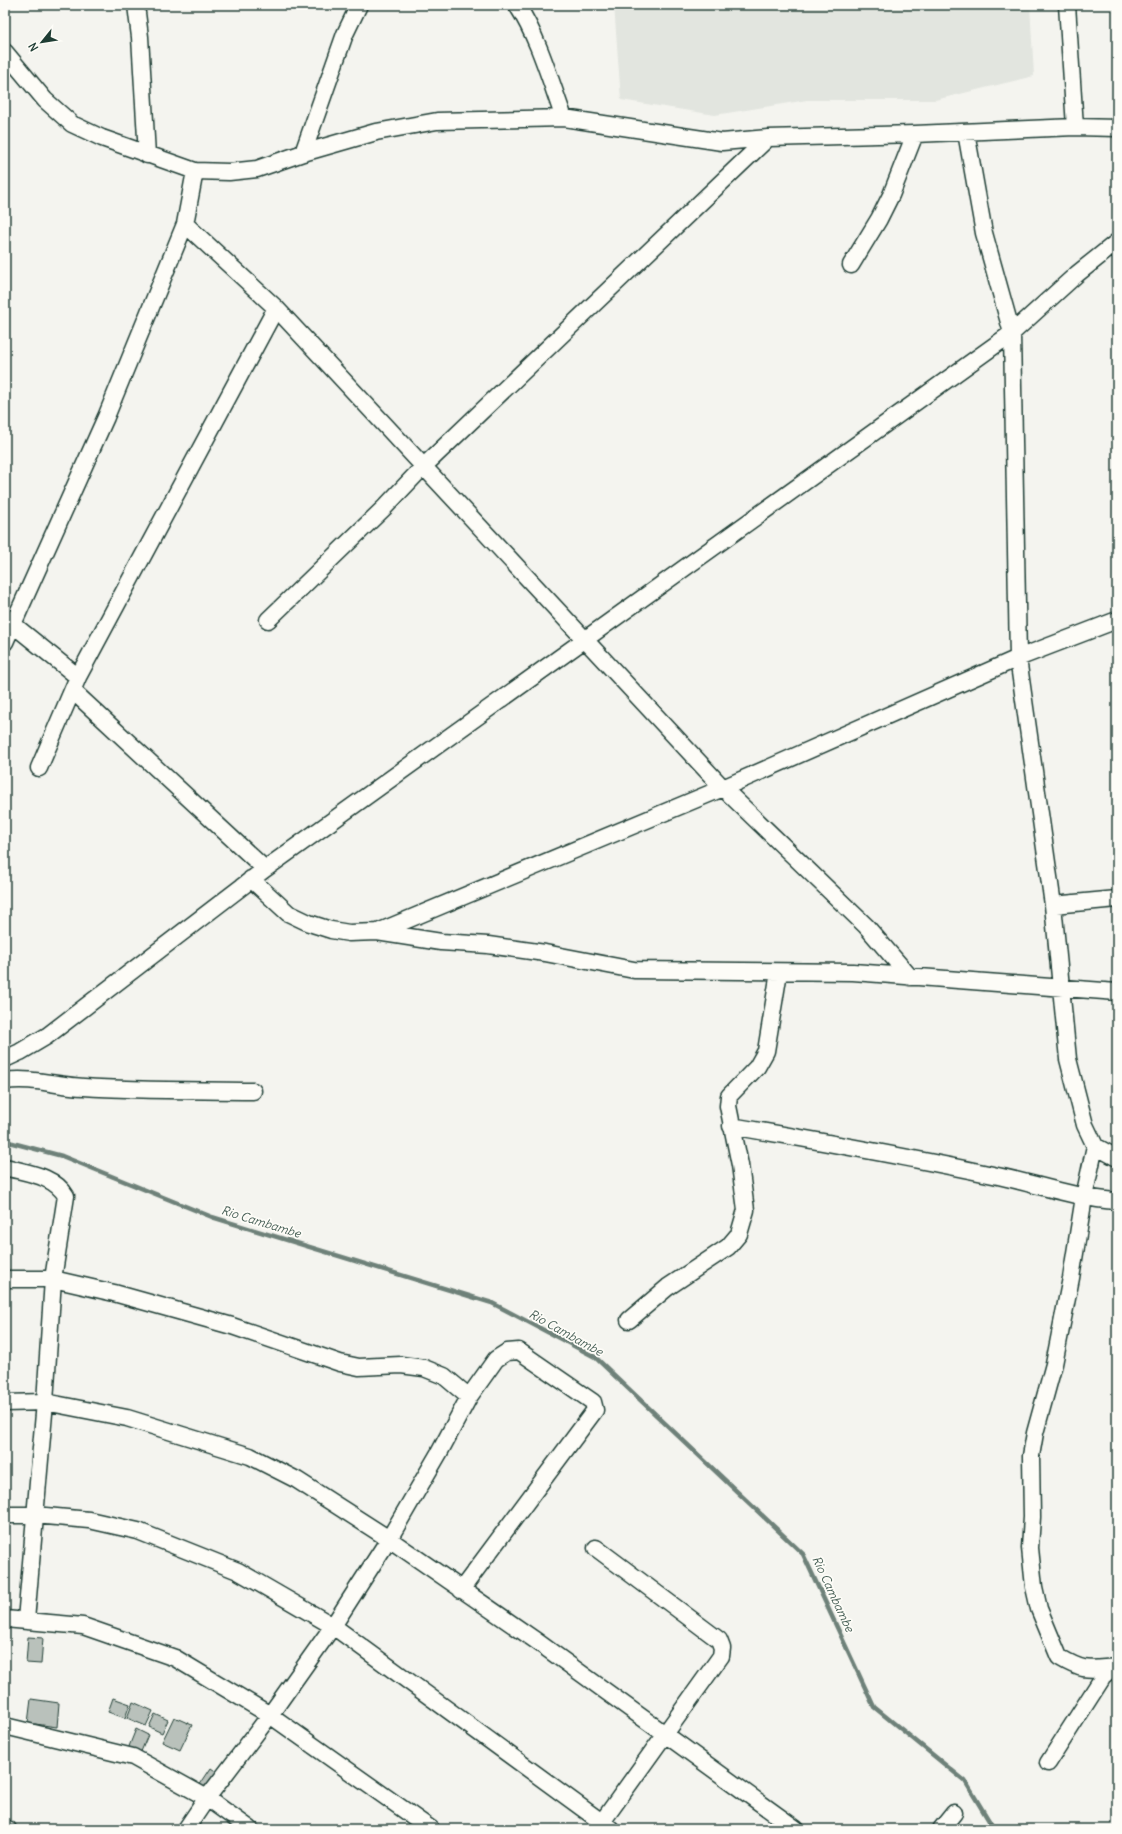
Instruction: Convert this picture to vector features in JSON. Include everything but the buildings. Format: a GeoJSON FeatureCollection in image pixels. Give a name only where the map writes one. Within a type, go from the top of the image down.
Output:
{"type":"FeatureCollection","features":[{"type":"Feature","properties":{"kind":"street"},"geometry":{"type":"LineString","coordinates":[[136,5],[140,37],[146,155]]}},
{"type":"Feature","properties":{"kind":"street"},"geometry":{"type":"LineString","coordinates":[[303,153],[345,34],[359,5]]}},
{"type":"Feature","properties":{"kind":"street"},"geometry":{"type":"LineString","coordinates":[[517,5],[524,16],[541,55],[564,118]]}},
{"type":"Feature","properties":{"kind":"street"},"geometry":{"type":"LineString","coordinates":[[1067,5],[1075,128]]}},
{"type":"Feature","properties":{"kind":"street"},"geometry":{"type":"LineString","coordinates":[[5,52],[45,100],[72,124],[102,138],[146,155],[195,171],[229,172],[257,169],[303,153],[376,132],[437,121],[564,118],[722,142],[768,138],[1075,128],[1117,128]]}},
{"type":"Feature","properties":{"kind":"street"},"geometry":{"type":"LineString","coordinates":[[966,132],[984,233],[1012,333],[1018,658],[1053,905],[1068,1058],[1085,1125],[1095,1146],[1117,1158]]}},
{"type":"Feature","properties":{"kind":"street"},"geometry":{"type":"LineString","coordinates":[[851,265],[879,219],[891,195],[915,134]]}},
{"type":"Feature","properties":{"kind":"street"},"geometry":{"type":"LineString","coordinates":[[268,620],[384,508],[423,467],[768,138]]}},
{"type":"Feature","properties":{"kind":"street"},"geometry":{"type":"LineString","coordinates":[[5,642],[10,621],[106,417],[185,224],[195,171]]}},
{"type":"Feature","properties":{"kind":"street"},"geometry":{"type":"LineString","coordinates":[[185,224],[276,308],[723,788],[866,926],[910,977]]}},
{"type":"Feature","properties":{"kind":"street"},"geometry":{"type":"LineString","coordinates":[[5,1059],[48,1036],[265,869],[584,638],[1012,333],[1077,274],[1117,242]]}},
{"type":"Feature","properties":{"kind":"street"},"geometry":{"type":"LineString","coordinates":[[39,768],[75,684],[276,308]]}},
{"type":"Feature","properties":{"kind":"street"},"geometry":{"type":"LineString","coordinates":[[377,932],[723,788],[1018,658],[1117,620]]}},
{"type":"Feature","properties":{"kind":"street"},"geometry":{"type":"LineString","coordinates":[[10,621],[265,869]]}},
{"type":"Feature","properties":{"kind":"street"},"geometry":{"type":"LineString","coordinates":[[252,879],[288,913],[309,923],[331,930],[349,933],[377,932],[441,942],[488,945],[545,953],[634,970],[853,972],[1117,992]]}},
{"type":"Feature","properties":{"kind":"street"},"geometry":{"type":"LineString","coordinates":[[1053,905],[1117,899]]}},
{"type":"Feature","properties":{"kind":"street"},"geometry":{"type":"LineString","coordinates":[[629,1320],[668,1287],[728,1247],[739,1234],[746,1210],[741,1171],[728,1106],[729,1096],[757,1067],[766,1051],[779,972]]}},
{"type":"Feature","properties":{"kind":"street"},"geometry":{"type":"LineString","coordinates":[[5,1081],[20,1079],[35,1080],[84,1088],[252,1091]]}},
{"type":"Feature","properties":{"kind":"street"},"geometry":{"type":"LineString","coordinates":[[731,1126],[845,1145],[966,1170],[1084,1197],[1117,1201]]}},
{"type":"Feature","properties":{"kind":"street"},"geometry":{"type":"LineString","coordinates":[[1095,1146],[1084,1197],[1071,1278],[1055,1357],[1035,1433],[1031,1456],[1032,1517],[1030,1548],[1034,1587],[1039,1609],[1059,1657],[1082,1669],[1094,1670],[1116,1666]]}},
{"type":"Feature","properties":{"kind":"street"},"geometry":{"type":"LineString","coordinates":[[5,1167],[48,1179],[61,1186],[66,1196],[53,1279],[45,1402],[26,1620]]}},
{"type":"Feature","properties":{"kind":"street"},"geometry":{"type":"LineString","coordinates":[[5,1280],[53,1279],[172,1309],[232,1326],[340,1363],[359,1367],[401,1365],[424,1368],[444,1376],[469,1396]]}},
{"type":"Feature","properties":{"kind":"street"},"geometry":{"type":"LineString","coordinates":[[186,1829],[333,1626],[389,1539],[439,1453],[469,1396],[496,1359],[507,1352],[519,1351],[591,1400],[595,1408],[461,1590]]}},
{"type":"Feature","properties":{"kind":"street"},"geometry":{"type":"LineString","coordinates":[[5,1403],[45,1402],[127,1418],[250,1456],[297,1480],[389,1539],[535,1640],[664,1735],[796,1829]]}},
{"type":"Feature","properties":{"kind":"street"},"geometry":{"type":"LineString","coordinates":[[5,1515],[35,1515],[89,1520],[138,1531],[238,1572],[333,1626],[603,1827],[664,1735],[720,1656],[722,1648],[719,1640],[596,1548]]}},
{"type":"Feature","properties":{"kind":"street"},"geometry":{"type":"LineString","coordinates":[[5,1619],[84,1626],[175,1658],[270,1715],[431,1829]]}},
{"type":"Feature","properties":{"kind":"street"},"geometry":{"type":"LineString","coordinates":[[1048,1763],[1104,1677],[1116,1666]]}},
{"type":"Feature","properties":{"kind":"street"},"geometry":{"type":"LineString","coordinates":[[5,1726],[133,1757],[207,1798],[250,1829]]}},
{"type":"Feature","properties":{"kind":"street"},"geometry":{"type":"LineString","coordinates":[[941,1829],[954,1813]]}},
{"type":"Feature","properties":{"kind":"shaded area"},"geometry":{"type":"Polygon","coordinates":[[[614,5],[1030,5],[1034,76],[935,100],[807,100],[715,115],[621,100],[614,5]]]}},
{"type":"Feature","properties":{"kind":"waterway","name":"Rio Cambambe"},"geometry":{"type":"LineString","coordinates":[[5,1141],[62,1156],[212,1217],[492,1303],[595,1357],[803,1554],[874,1707],[965,1781],[994,1829]]}}]}
